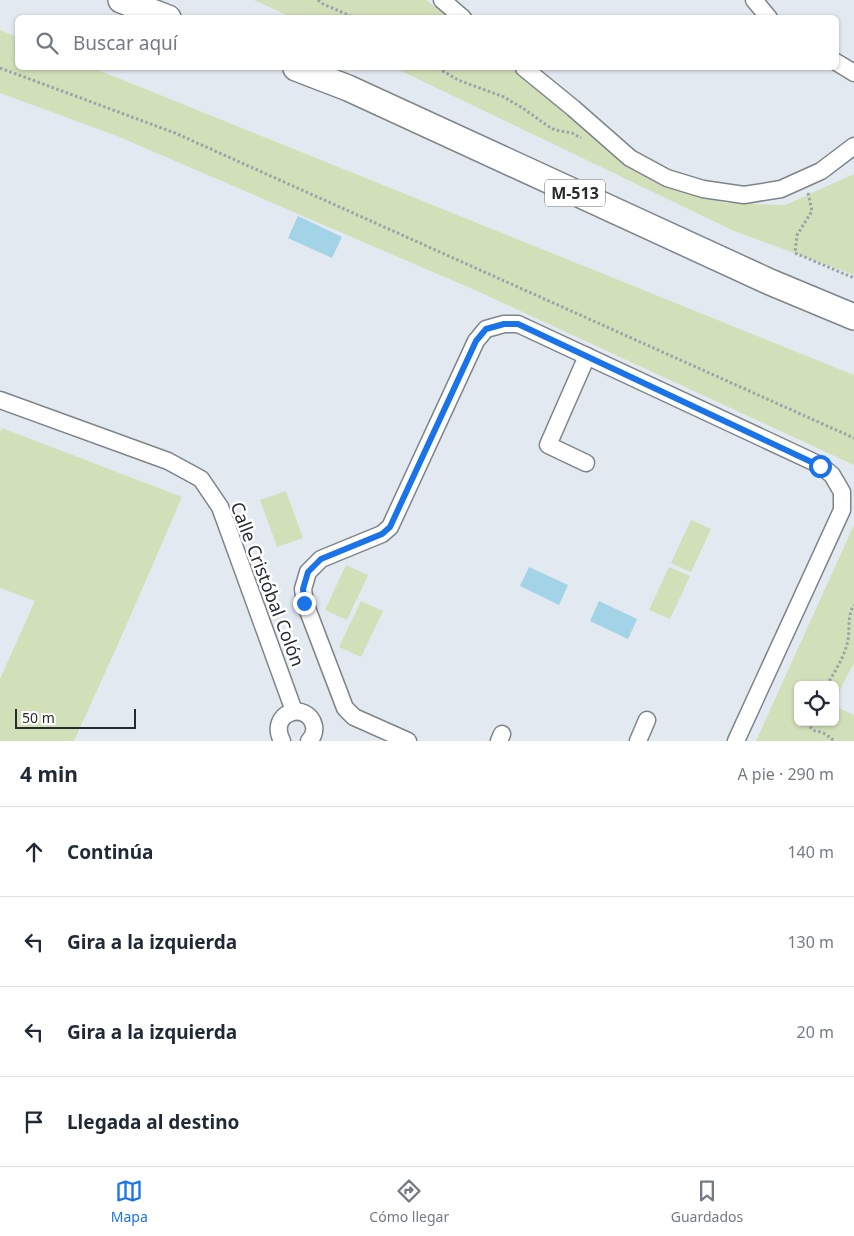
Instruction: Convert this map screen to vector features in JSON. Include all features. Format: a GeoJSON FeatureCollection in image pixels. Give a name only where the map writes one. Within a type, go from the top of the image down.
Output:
{"type":"FeatureCollection","features":[{"type":"Feature","properties":{"kind":"main road"},"geometry":{"type":"LineString","coordinates":[[121,0],[160,15]]}},
{"type":"Feature","properties":{"kind":"main road","name":"M-513"},"geometry":{"type":"LineString","coordinates":[[301,70],[348,88],[770,282],[854,317]]}},
{"type":"Feature","properties":{"kind":"street"},"geometry":{"type":"LineString","coordinates":[[442,0],[460,15]]}},
{"type":"Feature","properties":{"kind":"street"},"geometry":{"type":"LineString","coordinates":[[754,0],[766,15]]}},
{"type":"Feature","properties":{"kind":"street"},"geometry":{"type":"LineString","coordinates":[[839,64],[854,73]]}},
{"type":"Feature","properties":{"kind":"street"},"geometry":{"type":"LineString","coordinates":[[526,70],[574,108],[630,158],[667,178],[703,189],[744,195],[780,189],[821,171],[854,146]]}},
{"type":"Feature","properties":{"kind":"street"},"geometry":{"type":"LineString","coordinates":[[408,741],[354,717],[345,708],[304,603],[303,589],[308,572],[321,559],[382,534],[390,527],[476,341],[486,329],[504,324],[518,324],[820,466],[832,475],[842,492],[842,510],[736,741]]}},
{"type":"Feature","properties":{"kind":"street"},"geometry":{"type":"LineString","coordinates":[[586,463],[548,445],[587,356]]}},
{"type":"Feature","properties":{"kind":"street","name":"Calle Cristóbal Colón"},"geometry":{"type":"LineString","coordinates":[[0,400],[168,461],[201,480],[220,507],[294,711]]}},
{"type":"Feature","properties":{"kind":"street"},"geometry":{"type":"LineString","coordinates":[[281,741],[278,732],[279,722],[285,715],[294,711],[304,713],[311,719],[314,728],[314,740]]}},
{"type":"Feature","properties":{"kind":"street"},"geometry":{"type":"LineString","coordinates":[[638,741],[647,720]]}},
{"type":"Feature","properties":{"kind":"path"},"geometry":{"type":"LineString","coordinates":[[318,0],[348,15]]}},
{"type":"Feature","properties":{"kind":"path"},"geometry":{"type":"LineString","coordinates":[[0,68],[174,133],[854,438]]}},
{"type":"Feature","properties":{"kind":"path"},"geometry":{"type":"LineString","coordinates":[[805,178],[812,211],[797,235],[795,253],[854,278]]}},
{"type":"Feature","properties":{"kind":"path"},"geometry":{"type":"LineString","coordinates":[[829,681],[848,640],[848,621],[854,605]]}},
{"type":"Feature","properties":{"kind":"path"},"geometry":{"type":"LineString","coordinates":[[810,726],[813,730],[827,734],[830,739],[836,741]]}},
{"type":"Feature","properties":{"kind":"green space"},"geometry":{"type":"Polygon","coordinates":[[[254,0],[426,0],[446,15],[287,15],[254,0]]]}},
{"type":"Feature","properties":{"kind":"green space"},"geometry":{"type":"Polygon","coordinates":[[[0,30],[15,36],[15,70],[98,70],[854,375],[854,465],[477,291],[117,136],[0,93],[0,30]]]}},
{"type":"Feature","properties":{"kind":"green space"},"geometry":{"type":"Polygon","coordinates":[[[399,70],[517,70],[662,182],[725,203],[785,205],[854,174],[854,275],[734,231],[399,70]]]}},
{"type":"Feature","properties":{"kind":"green space"},"geometry":{"type":"Polygon","coordinates":[[[2,428],[182,497],[74,741],[0,741],[0,679],[35,601],[0,588],[0,432],[2,428]]]}},
{"type":"Feature","properties":{"kind":"green space"},"geometry":{"type":"Polygon","coordinates":[[[286,491],[303,538],[277,547],[260,500],[286,491]]]}},
{"type":"Feature","properties":{"kind":"green space"},"geometry":{"type":"Polygon","coordinates":[[[691,520],[711,529],[691,572],[671,563],[691,520]]]}},
{"type":"Feature","properties":{"kind":"green space"},"geometry":{"type":"Polygon","coordinates":[[[854,525],[854,663],[839,691],[839,681],[794,681],[794,726],[839,726],[839,708],[854,715],[854,741],[756,741],[854,525]]]}},
{"type":"Feature","properties":{"kind":"green space"},"geometry":{"type":"Polygon","coordinates":[[[346,565],[368,575],[347,620],[325,610],[346,565]]]}},
{"type":"Feature","properties":{"kind":"green space"},"geometry":{"type":"Polygon","coordinates":[[[669,567],[690,576],[670,619],[649,610],[669,567]]]}},
{"type":"Feature","properties":{"kind":"green space"},"geometry":{"type":"Polygon","coordinates":[[[361,601],[383,611],[361,657],[339,647],[361,601]]]}},
{"type":"Feature","properties":{"kind":"water"},"geometry":{"type":"Polygon","coordinates":[[[298,216],[342,237],[332,258],[288,238],[298,216]]]}},
{"type":"Feature","properties":{"kind":"water"},"geometry":{"type":"Polygon","coordinates":[[[529,567],[568,585],[559,605],[520,586],[529,567]]]}},
{"type":"Feature","properties":{"kind":"water"},"geometry":{"type":"Polygon","coordinates":[[[599,601],[637,619],[628,639],[590,621],[599,601]]]}},
{"type":"Feature","properties":{"kind":"route"},"geometry":{"type":"LineString","coordinates":[[304,603],[303,589],[308,572],[321,559],[382,534],[390,527],[476,341],[486,329],[504,324],[518,324],[820,466]]}}]}
